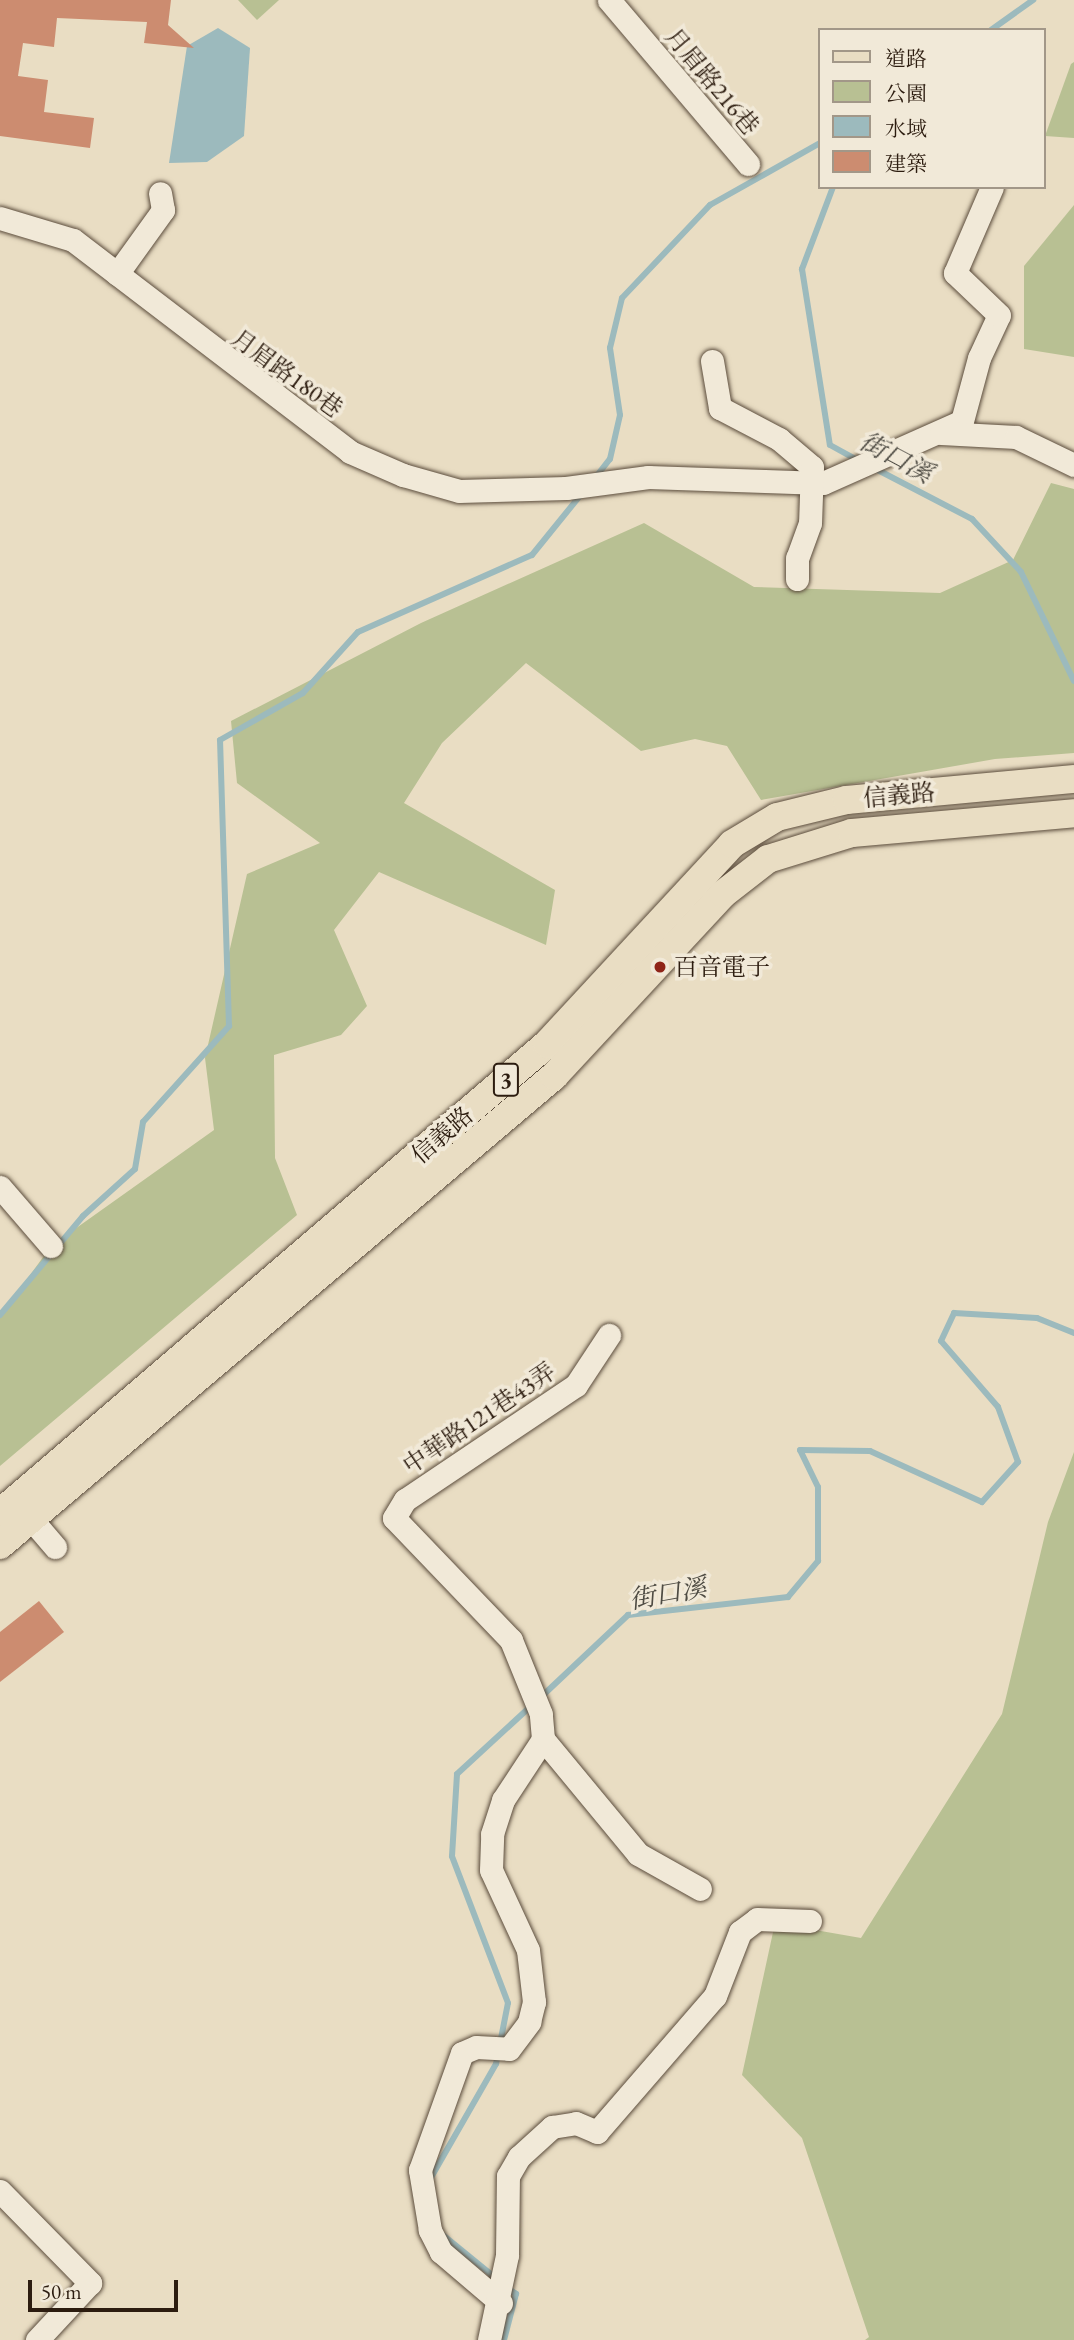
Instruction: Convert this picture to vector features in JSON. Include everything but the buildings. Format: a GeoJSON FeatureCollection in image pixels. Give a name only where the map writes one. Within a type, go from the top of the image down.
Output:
{"type":"FeatureCollection","features":[{"type":"Feature","properties":{"kind":"main road","name":"信義路"},"geometry":{"type":"LineString","coordinates":[[0,1545],[16,1512],[573,1017],[732,844],[777,817],[847,800],[1067,780]]}},
{"type":"Feature","properties":{"kind":"main road","name":"信義路"},"geometry":{"type":"LineString","coordinates":[[16,1512],[585,1048],[723,894],[791,847],[852,833],[1067,815]]}},
{"type":"Feature","properties":{"kind":"main road"},"geometry":{"type":"LineString","coordinates":[[573,1017],[585,1048]]}},
{"type":"Feature","properties":{"kind":"street","name":"月眉路216巷"},"geometry":{"type":"LineString","coordinates":[[609,0],[748,164]]}},
{"type":"Feature","properties":{"kind":"street"},"geometry":{"type":"LineString","coordinates":[[814,483],[942,433],[962,421],[979,358],[999,314],[955,273],[991,189]]}},
{"type":"Feature","properties":{"kind":"street"},"geometry":{"type":"LineString","coordinates":[[117,274],[163,210],[160,193]]}},
{"type":"Feature","properties":{"kind":"street","name":"月眉路180巷"},"geometry":{"type":"LineString","coordinates":[[0,219],[73,240],[350,452],[460,491],[573,487],[648,477],[814,483]]}},
{"type":"Feature","properties":{"kind":"street"},"geometry":{"type":"LineString","coordinates":[[712,361],[720,408],[779,439],[812,467],[814,483],[797,579]]}},
{"type":"Feature","properties":{"kind":"street"},"geometry":{"type":"LineString","coordinates":[[942,433],[1016,438],[1074,466]]}},
{"type":"Feature","properties":{"kind":"street"},"geometry":{"type":"LineString","coordinates":[[0,1187],[51,1247]]}},
{"type":"Feature","properties":{"kind":"street","name":"中華路121巷43弄"},"geometry":{"type":"LineString","coordinates":[[543,1739],[541,1714],[511,1640],[394,1518],[405,1500],[576,1385],[609,1335]]}},
{"type":"Feature","properties":{"kind":"street"},"geometry":{"type":"LineString","coordinates":[[16,1512],[55,1547]]}},
{"type":"Feature","properties":{"kind":"street"},"geometry":{"type":"LineString","coordinates":[[501,2303],[441,2252],[430,2230],[420,2170],[462,2053],[501,2048],[520,2040],[534,2002],[528,1950],[491,1871],[492,1834],[503,1800],[543,1739],[638,1854],[700,1889]]}},
{"type":"Feature","properties":{"kind":"street"},"geometry":{"type":"LineString","coordinates":[[489,2340],[501,2303],[508,2176],[535,2137],[576,2123],[597,2132],[715,1996],[740,1932],[757,1919],[810,1921]]}},
{"type":"Feature","properties":{"kind":"street"},"geometry":{"type":"LineString","coordinates":[[0,2192],[90,2283],[37,2340]]}},
{"type":"Feature","properties":{"kind":"green space"},"geometry":{"type":"Polygon","coordinates":[[[238,0],[279,0],[257,20],[238,0]]]}},
{"type":"Feature","properties":{"kind":"green space"},"geometry":{"type":"Polygon","coordinates":[[[1074,62],[1074,138],[1046,136],[1046,133],[1074,62]]]}},
{"type":"Feature","properties":{"kind":"green space"},"geometry":{"type":"Polygon","coordinates":[[[1074,205],[1074,357],[1024,349],[1024,266],[1074,205]]]}},
{"type":"Feature","properties":{"kind":"green space"},"geometry":{"type":"Polygon","coordinates":[[[1051,483],[1074,489],[1074,753],[995,759],[761,800],[727,746],[695,739],[641,751],[526,663],[442,743],[404,803],[555,890],[546,945],[379,872],[334,930],[367,1006],[341,1035],[274,1055],[275,1158],[297,1215],[0,1466],[0,1317],[51,1246],[214,1130],[205,1058],[247,874],[320,843],[237,783],[231,721],[421,623],[644,523],[754,587],[940,593],[1013,560],[1051,483]]]}},
{"type":"Feature","properties":{"kind":"green space"},"geometry":{"type":"Polygon","coordinates":[[[1074,1452],[1074,2340],[865,2340],[869,2337],[802,2138],[742,2075],[775,1923],[861,1938],[1002,1714],[1048,1522],[1074,1452]]]}},
{"type":"Feature","properties":{"kind":"water"},"geometry":{"type":"Polygon","coordinates":[[[218,28],[250,48],[244,136],[207,162],[169,163],[187,46],[218,28]]]}},
{"type":"Feature","properties":{"kind":"waterway","name":"街口溪"},"geometry":{"type":"LineString","coordinates":[[994,28],[1033,0]]}},
{"type":"Feature","properties":{"kind":"waterway"},"geometry":{"type":"LineString","coordinates":[[595,478],[610,459],[620,415],[610,348],[622,298],[710,205],[818,144]]}},
{"type":"Feature","properties":{"kind":"waterway","name":"街口溪"},"geometry":{"type":"LineString","coordinates":[[832,189],[802,269],[830,445],[859,461]]}},
{"type":"Feature","properties":{"kind":"waterway","name":"街口溪"},"geometry":{"type":"LineString","coordinates":[[872,467],[972,519],[1021,572],[1074,681]]}},
{"type":"Feature","properties":{"kind":"waterway"},"geometry":{"type":"LineString","coordinates":[[0,1315],[83,1216],[135,1169],[143,1122],[229,1026],[220,740],[303,693],[358,632],[532,555],[583,492]]}},
{"type":"Feature","properties":{"kind":"waterway","name":"街口溪"},"geometry":{"type":"LineString","coordinates":[[540,1698],[628,1615],[788,1597],[818,1561],[818,1487],[800,1450],[870,1451],[982,1502],[1018,1462],[998,1407],[941,1341],[954,1313],[1037,1318],[1074,1333]]}},
{"type":"Feature","properties":{"kind":"waterway","name":"街口溪"},"geometry":{"type":"LineString","coordinates":[[429,2181],[496,2064],[508,2003],[452,1856],[457,1774],[532,1705]]}},
{"type":"Feature","properties":{"kind":"waterway","name":"街口溪"},"geometry":{"type":"LineString","coordinates":[[443,2235],[497,2279]]}},
{"type":"Feature","properties":{"kind":"waterway","name":"街口溪"},"geometry":{"type":"LineString","coordinates":[[504,2340],[516,2294],[505,2286]]}},
{"type":"Feature","properties":{"kind":"place","name":"百音電子"},"geometry":{"type":"Point","coordinates":[660,967]}}]}
